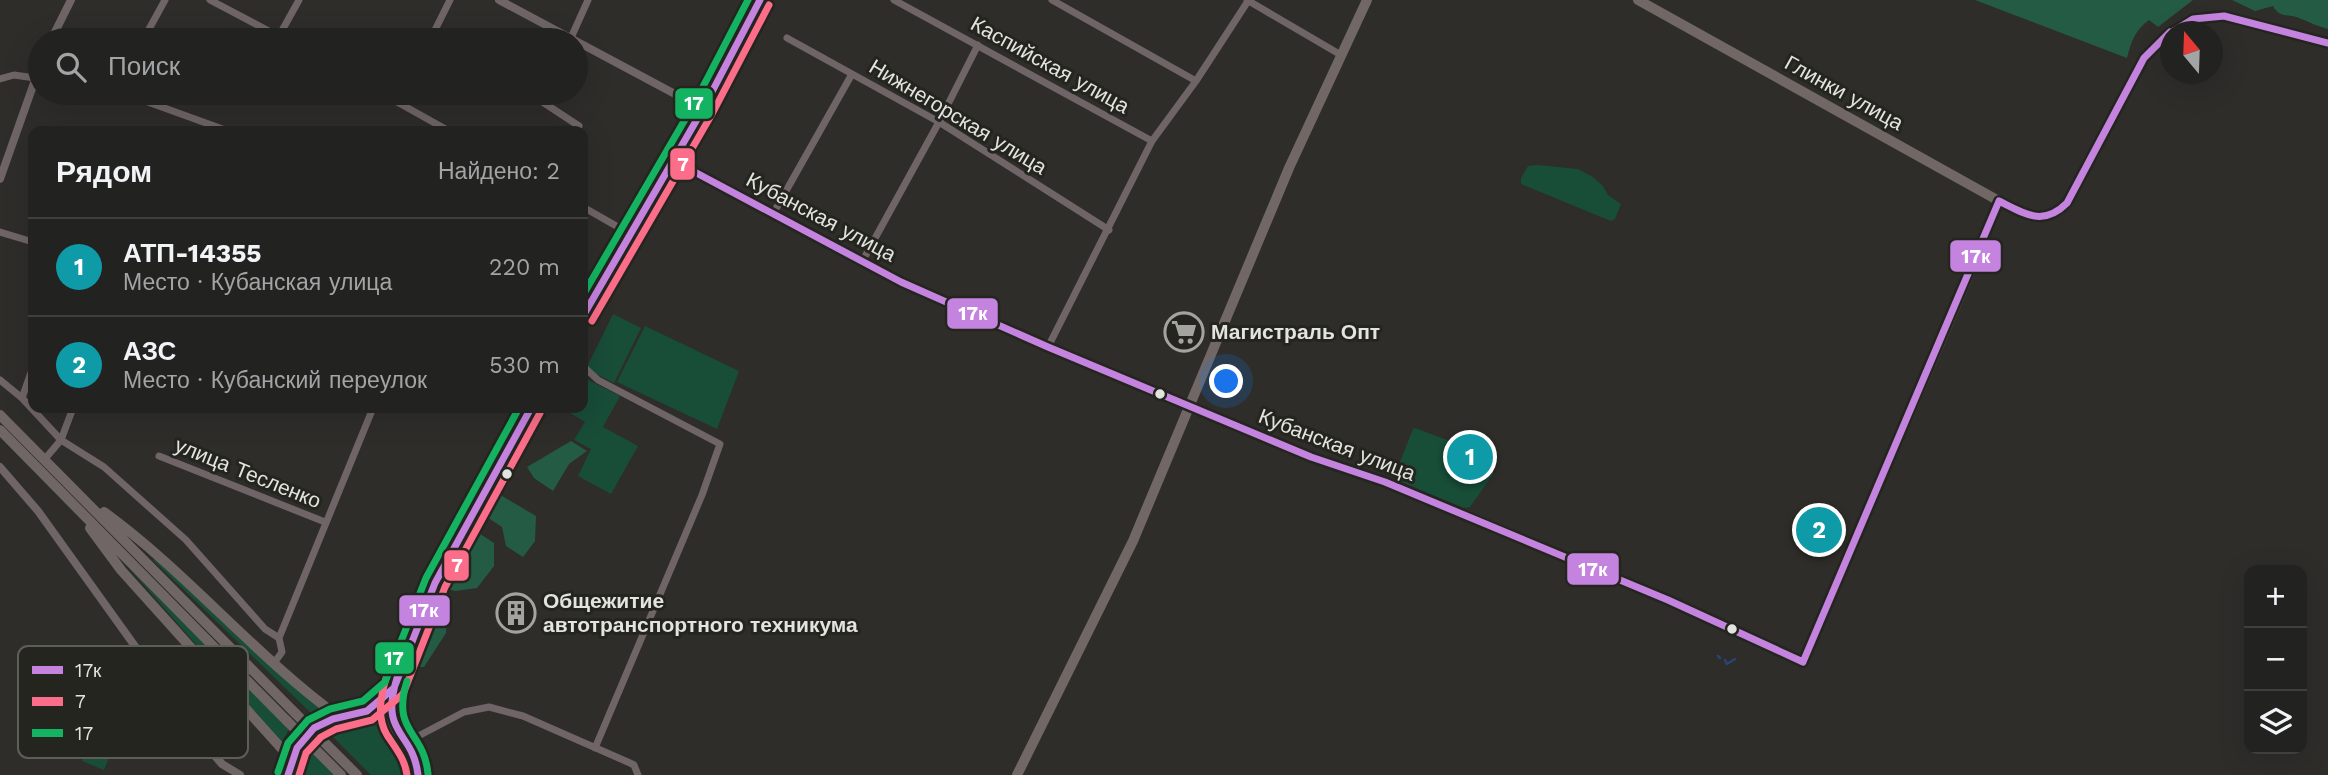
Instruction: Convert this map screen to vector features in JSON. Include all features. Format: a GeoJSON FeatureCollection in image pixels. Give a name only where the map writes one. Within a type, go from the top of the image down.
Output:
{"type":"FeatureCollection","features":[{"type":"Feature","properties":{"kind":"main road"},"geometry":{"type":"LineString","coordinates":[[588,308],[674,161],[760,0]]}},
{"type":"Feature","properties":{"kind":"main road"},"geometry":{"type":"LineString","coordinates":[[1017,775],[1127,553],[1289,169],[1367,0]]}},
{"type":"Feature","properties":{"kind":"main road","name":"Глинки улица"},"geometry":{"type":"LineString","coordinates":[[1638,0],[2000,201],[2034,217],[2052,216],[2067,204],[2144,58],[2160,43]]}},
{"type":"Feature","properties":{"kind":"main road"},"geometry":{"type":"LineString","coordinates":[[2190,21],[2224,16],[2328,43]]}},
{"type":"Feature","properties":{"kind":"main road","name":"Кубанская улица"},"geometry":{"type":"LineString","coordinates":[[674,161],[901,282],[1189,407],[1311,457],[1385,482],[1668,600],[1803,662],[2000,201]]}},
{"type":"Feature","properties":{"kind":"main road"},"geometry":{"type":"LineString","coordinates":[[396,730],[392,712],[394,688],[435,583],[528,413]]}},
{"type":"Feature","properties":{"kind":"main road"},"geometry":{"type":"LineString","coordinates":[[0,415],[223,646]]}},
{"type":"Feature","properties":{"kind":"main road"},"geometry":{"type":"LineString","coordinates":[[0,430],[219,646]]}},
{"type":"Feature","properties":{"kind":"main road"},"geometry":{"type":"LineString","coordinates":[[60,489],[121,570],[184,646]]}},
{"type":"Feature","properties":{"kind":"main road"},"geometry":{"type":"LineString","coordinates":[[78,493],[149,548],[274,663],[339,717]]}},
{"type":"Feature","properties":{"kind":"main road"},"geometry":{"type":"LineString","coordinates":[[248,672],[341,775]]}},
{"type":"Feature","properties":{"kind":"main road"},"geometry":{"type":"LineString","coordinates":[[248,675],[357,775]]}},
{"type":"Feature","properties":{"kind":"main road"},"geometry":{"type":"LineString","coordinates":[[356,715],[375,706],[394,688]]}},
{"type":"Feature","properties":{"kind":"main road"},"geometry":{"type":"LineString","coordinates":[[248,724],[286,770],[308,733],[325,722],[356,715],[375,718],[396,730],[407,742],[416,760],[418,775]]}},
{"type":"Feature","properties":{"kind":"street"},"geometry":{"type":"LineString","coordinates":[[57,28],[71,0]]}},
{"type":"Feature","properties":{"kind":"street"},"geometry":{"type":"LineString","coordinates":[[150,28],[165,0]]}},
{"type":"Feature","properties":{"kind":"street"},"geometry":{"type":"LineString","coordinates":[[210,0],[263,28]]}},
{"type":"Feature","properties":{"kind":"street"},"geometry":{"type":"LineString","coordinates":[[286,28],[299,0]]}},
{"type":"Feature","properties":{"kind":"street"},"geometry":{"type":"LineString","coordinates":[[436,28],[450,0]]}},
{"type":"Feature","properties":{"kind":"street"},"geometry":{"type":"LineString","coordinates":[[499,0],[550,28]]}},
{"type":"Feature","properties":{"kind":"street"},"geometry":{"type":"LineString","coordinates":[[575,28],[588,0]]}},
{"type":"Feature","properties":{"kind":"street","name":"Каспийская улица"},"geometry":{"type":"LineString","coordinates":[[894,0],[1152,141]]}},
{"type":"Feature","properties":{"kind":"street"},"geometry":{"type":"LineString","coordinates":[[1052,0],[1196,81]]}},
{"type":"Feature","properties":{"kind":"street"},"geometry":{"type":"LineString","coordinates":[[1048,347],[1152,141],[1196,81],[1247,0],[1341,55]]}},
{"type":"Feature","properties":{"kind":"street","name":"Нижнегорская улица"},"geometry":{"type":"LineString","coordinates":[[787,38],[939,122],[1109,230]]}},
{"type":"Feature","properties":{"kind":"street"},"geometry":{"type":"LineString","coordinates":[[862,262],[978,46]]}},
{"type":"Feature","properties":{"kind":"street"},"geometry":{"type":"LineString","coordinates":[[588,48],[703,108]]}},
{"type":"Feature","properties":{"kind":"street"},"geometry":{"type":"LineString","coordinates":[[773,214],[852,74]]}},
{"type":"Feature","properties":{"kind":"street"},"geometry":{"type":"LineString","coordinates":[[0,79],[14,75],[28,77]]}},
{"type":"Feature","properties":{"kind":"street"},"geometry":{"type":"LineString","coordinates":[[0,179],[28,98]]}},
{"type":"Feature","properties":{"kind":"street"},"geometry":{"type":"LineString","coordinates":[[156,105],[214,126]]}},
{"type":"Feature","properties":{"kind":"street"},"geometry":{"type":"LineString","coordinates":[[403,105],[440,126]]}},
{"type":"Feature","properties":{"kind":"street"},"geometry":{"type":"LineString","coordinates":[[547,105],[579,126]]}},
{"type":"Feature","properties":{"kind":"street"},"geometry":{"type":"LineString","coordinates":[[588,210],[632,235]]}},
{"type":"Feature","properties":{"kind":"street"},"geometry":{"type":"LineString","coordinates":[[0,232],[28,240]]}},
{"type":"Feature","properties":{"kind":"street"},"geometry":{"type":"LineString","coordinates":[[588,371],[598,380],[720,443],[702,495],[595,748]]}},
{"type":"Feature","properties":{"kind":"street"},"geometry":{"type":"LineString","coordinates":[[0,380],[28,404]]}},
{"type":"Feature","properties":{"kind":"street"},"geometry":{"type":"LineString","coordinates":[[22,398],[28,381]]}},
{"type":"Feature","properties":{"kind":"street"},"geometry":{"type":"LineString","coordinates":[[36,413],[61,440],[104,467],[186,540],[265,629],[279,638]]}},
{"type":"Feature","properties":{"kind":"street"},"geometry":{"type":"LineString","coordinates":[[44,460],[61,440],[71,413]]}},
{"type":"Feature","properties":{"kind":"street","name":"улица Тесленко"},"geometry":{"type":"LineString","coordinates":[[274,663],[282,652],[279,638],[324,522],[371,413]]}},
{"type":"Feature","properties":{"kind":"street","name":"улица Тесленко"},"geometry":{"type":"LineString","coordinates":[[159,456],[324,522]]}},
{"type":"Feature","properties":{"kind":"street"},"geometry":{"type":"LineString","coordinates":[[0,467],[38,511],[135,646]]}},
{"type":"Feature","properties":{"kind":"street"},"geometry":{"type":"LineString","coordinates":[[407,742],[464,712],[489,707],[523,716],[634,765],[638,775]]}},
{"type":"Feature","properties":{"kind":"street"},"geometry":{"type":"LineString","coordinates":[[217,758],[240,775]]}},
{"type":"Feature","properties":{"kind":"green space"},"geometry":{"type":"Polygon","coordinates":[[[1975,0],[2193,0],[2166,21],[2160,21],[2158,27],[2149,20],[2144,24],[2134,37],[2127,58],[1975,0]]]}},
{"type":"Feature","properties":{"kind":"green space"},"geometry":{"type":"Polygon","coordinates":[[[2232,0],[2328,0],[2328,29],[2281,14],[2273,6],[2255,11],[2232,0]]]}},
{"type":"Feature","properties":{"kind":"green space"},"geometry":{"type":"Polygon","coordinates":[[[1528,166],[1578,169],[1593,177],[1608,195],[1621,204],[1615,219],[1611,221],[1521,184],[1521,178],[1528,166]]]}},
{"type":"Feature","properties":{"kind":"green space"},"geometry":{"type":"Polygon","coordinates":[[[613,314],[641,328],[614,383],[588,370],[613,314]]]}},
{"type":"Feature","properties":{"kind":"green space"},"geometry":{"type":"Polygon","coordinates":[[[645,326],[739,371],[717,429],[617,382],[645,326]]]}},
{"type":"Feature","properties":{"kind":"green space"},"geometry":{"type":"Polygon","coordinates":[[[588,380],[620,396],[603,427],[638,446],[611,494],[578,476],[591,449],[574,440],[585,422],[570,413],[588,413],[588,380]]]}},
{"type":"Feature","properties":{"kind":"green space"},"geometry":{"type":"Polygon","coordinates":[[[1415,428],[1450,441],[1445,454],[1494,473],[1470,507],[1464,508],[1399,481],[1397,469],[1415,428]]]}},
{"type":"Feature","properties":{"kind":"green space"},"geometry":{"type":"Polygon","coordinates":[[[571,441],[587,451],[569,464],[553,491],[534,478],[527,467],[571,441]]]}},
{"type":"Feature","properties":{"kind":"green space"},"geometry":{"type":"Polygon","coordinates":[[[497,493],[536,516],[535,541],[523,557],[506,546],[502,527],[484,515],[497,493]]]}},
{"type":"Feature","properties":{"kind":"green space"},"geometry":{"type":"Polygon","coordinates":[[[477,532],[494,543],[494,566],[477,588],[455,591],[445,588],[477,532]]]}},
{"type":"Feature","properties":{"kind":"green space"},"geometry":{"type":"Polygon","coordinates":[[[153,560],[320,707],[313,715],[248,652],[248,646],[242,646],[153,560]]]}},
{"type":"Feature","properties":{"kind":"green space"},"geometry":{"type":"Polygon","coordinates":[[[127,566],[207,646],[197,646],[127,566]]]}},
{"type":"Feature","properties":{"kind":"green space"},"geometry":{"type":"Polygon","coordinates":[[[437,602],[447,613],[446,633],[424,667],[415,667],[410,665],[437,602]]]}},
{"type":"Feature","properties":{"kind":"green space"},"geometry":{"type":"Polygon","coordinates":[[[248,688],[289,729],[282,742],[248,703],[248,688]]]}},
{"type":"Feature","properties":{"kind":"green space"},"geometry":{"type":"Polygon","coordinates":[[[355,720],[376,726],[400,744],[408,763],[409,775],[371,775],[327,731],[341,723],[355,720]]]}},
{"type":"Feature","properties":{"kind":"green space"},"geometry":{"type":"Polygon","coordinates":[[[309,748],[335,775],[298,775],[302,756],[309,748]]]}},
{"type":"Feature","properties":{"kind":"green space"},"geometry":{"type":"Polygon","coordinates":[[[83,758],[109,758],[104,770],[82,761],[83,758]]]}},
{"type":"Feature","properties":{"kind":"waterway"},"geometry":{"type":"LineString","coordinates":[[1725,660],[1727,664],[1735,659]]}},
{"type":"Feature","properties":{"kind":"transit line","name":"17"},"geometry":{"type":"LineString","coordinates":[[588,286],[694,104],[748,0]]}},
{"type":"Feature","properties":{"kind":"transit line","name":"17к"},"geometry":{"type":"LineString","coordinates":[[588,307],[703,109],[760,0]]}},
{"type":"Feature","properties":{"kind":"transit line","name":"7"},"geometry":{"type":"LineString","coordinates":[[592,321],[712,114],[769,5]]}},
{"type":"Feature","properties":{"kind":"transit line","name":"17к"},"geometry":{"type":"LineString","coordinates":[[2190,21],[2224,16],[2328,43]]}},
{"type":"Feature","properties":{"kind":"transit line","name":"17к"},"geometry":{"type":"LineString","coordinates":[[674,161],[901,282],[1311,457],[1385,482],[1668,600],[1803,662],[1999,201],[2034,216],[2050,215],[2067,203],[2144,58],[2160,42]]}},
{"type":"Feature","properties":{"kind":"transit line","name":"17"},"geometry":{"type":"LineString","coordinates":[[278,772],[288,743],[308,720],[330,709],[363,701],[385,682],[426,578],[516,413]]}},
{"type":"Feature","properties":{"kind":"transit line","name":"17к"},"geometry":{"type":"LineString","coordinates":[[288,775],[297,748],[314,728],[333,719],[367,711],[394,688],[435,583],[528,413]]}},
{"type":"Feature","properties":{"kind":"transit line","name":"7"},"geometry":{"type":"LineString","coordinates":[[299,775],[306,753],[321,737],[336,729],[372,720],[403,694],[445,587],[540,413]]}},
{"type":"Feature","properties":{"kind":"transit line","name":"7"},"geometry":{"type":"LineString","coordinates":[[387,675],[381,698],[382,721],[402,759],[407,775]]}},
{"type":"Feature","properties":{"kind":"transit line","name":"17к"},"geometry":{"type":"LineString","coordinates":[[397,678],[392,711],[394,722],[415,760],[418,775]]}},
{"type":"Feature","properties":{"kind":"transit line","name":"17"},"geometry":{"type":"LineString","coordinates":[[407,681],[403,711],[406,722],[421,748],[428,774]]}},
{"type":"Feature","properties":{"kind":"place","name":"Магистраль Опт"},"geometry":{"type":"Point","coordinates":[1184,332]}},
{"type":"Feature","properties":{"kind":"place","name":"АТП-14355"},"geometry":{"type":"Point","coordinates":[1470,457]}},
{"type":"Feature","properties":{"kind":"place","name":"АЗС"},"geometry":{"type":"Point","coordinates":[1819,530]}},
{"type":"Feature","properties":{"kind":"place","name":"Общежитие автотранспортного техникума"},"geometry":{"type":"Point","coordinates":[516,613]}}]}
